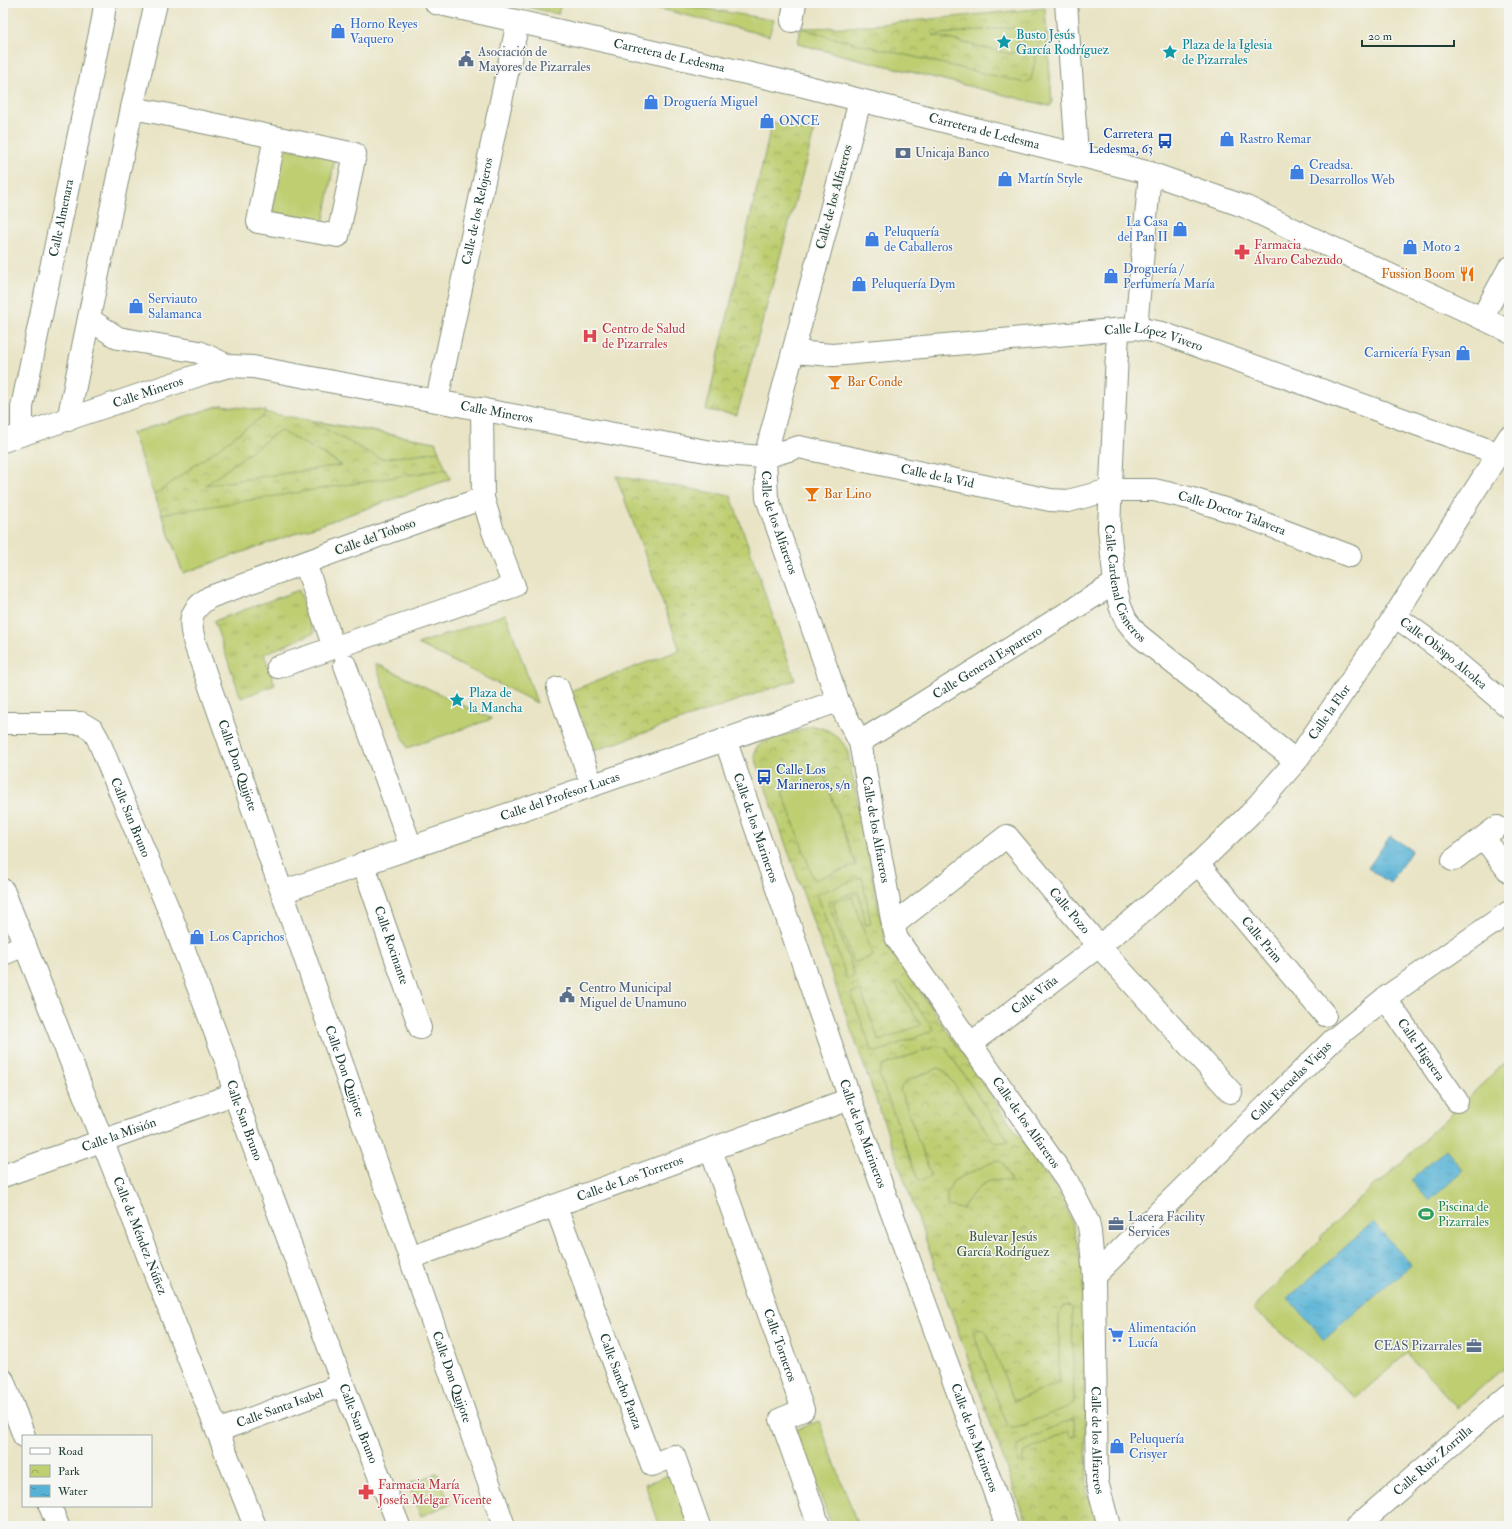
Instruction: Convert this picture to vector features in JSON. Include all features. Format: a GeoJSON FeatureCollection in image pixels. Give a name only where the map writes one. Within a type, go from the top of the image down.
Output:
{"type":"FeatureCollection","features":[{"type":"Feature","properties":{"kind":"main road","name":"Calle Almenara"},"geometry":{"type":"LineString","coordinates":[[13,437],[22,407],[103,19],[105,3]]}},
{"type":"Feature","properties":{"kind":"main road"},"geometry":{"type":"LineString","coordinates":[[68,420],[132,108],[156,3]]}},
{"type":"Feature","properties":{"kind":"main road","name":"Carretera de Ledesma"},"geometry":{"type":"LineString","coordinates":[[436,3],[797,84],[860,101],[1077,153],[1150,173],[1246,207],[1509,331]]}},
{"type":"Feature","properties":{"kind":"main road"},"geometry":{"type":"LineString","coordinates":[[1066,3],[1077,153]]}},
{"type":"Feature","properties":{"kind":"main road","name":"Calle de los Relojeros"},"geometry":{"type":"LineString","coordinates":[[437,400],[518,22]]}},
{"type":"Feature","properties":{"kind":"main road","name":"Calle de los Alfareros"},"geometry":{"type":"LineString","coordinates":[[860,101],[765,457],[767,498],[838,701],[860,742],[892,925],[897,939],[1067,1181],[1088,1222],[1094,1276],[1097,1482],[1109,1526]]}},
{"type":"Feature","properties":{"kind":"main road"},"geometry":{"type":"LineString","coordinates":[[132,108],[275,137],[355,154],[338,236],[258,222],[275,137]]}},
{"type":"Feature","properties":{"kind":"main road","name":"Calle Cardenal Cisneros"},"geometry":{"type":"LineString","coordinates":[[1150,173],[1127,330],[1110,490],[1108,528],[1115,583],[1120,606],[1126,620],[1137,634],[1296,761]]}},
{"type":"Feature","properties":{"kind":"main road"},"geometry":{"type":"LineString","coordinates":[[1482,318],[1509,268]]}},
{"type":"Feature","properties":{"kind":"main road","name":"Calle Mineros"},"geometry":{"type":"LineString","coordinates":[[89,319],[118,338],[199,352],[229,366]]}},
{"type":"Feature","properties":{"kind":"main road","name":"Calle López Vivero"},"geometry":{"type":"LineString","coordinates":[[793,352],[833,355],[1100,330],[1127,330],[1162,333],[1503,445]]}},
{"type":"Feature","properties":{"kind":"main road","name":"Calle Mineros"},"geometry":{"type":"LineString","coordinates":[[13,437],[229,366],[253,367],[722,454],[765,457]]}},
{"type":"Feature","properties":{"kind":"main road"},"geometry":{"type":"LineString","coordinates":[[278,668],[340,656],[514,586],[493,531],[483,498],[482,409]]}},
{"type":"Feature","properties":{"kind":"main road","name":"Calle la Flor"},"geometry":{"type":"LineString","coordinates":[[1099,946],[1129,923],[1198,864],[1250,814],[1296,761],[1395,616],[1503,445]]}},
{"type":"Feature","properties":{"kind":"main road","name":"Calle de la Vid"},"geometry":{"type":"LineString","coordinates":[[765,457],[799,448],[1050,500],[1068,501],[1110,490]]}},
{"type":"Feature","properties":{"kind":"main road","name":"Calle Doctor Talavera"},"geometry":{"type":"LineString","coordinates":[[1110,490],[1154,490],[1189,498],[1237,513],[1350,556]]}},
{"type":"Feature","properties":{"kind":"main road","name":"Calle del Toboso"},"geometry":{"type":"LineString","coordinates":[[191,616],[199,604],[210,597],[483,498]]}},
{"type":"Feature","properties":{"kind":"main road"},"geometry":{"type":"LineString","coordinates":[[304,563],[411,847]]}},
{"type":"Feature","properties":{"kind":"main road","name":"Calle General Espartero"},"geometry":{"type":"LineString","coordinates":[[860,742],[1115,583]]}},
{"type":"Feature","properties":{"kind":"main road","name":"Calle Don Quijote"},"geometry":{"type":"LineString","coordinates":[[191,616],[190,626],[195,644],[504,1526]]}},
{"type":"Feature","properties":{"kind":"main road","name":"Calle Obispo Alcolea"},"geometry":{"type":"LineString","coordinates":[[1395,616],[1443,651],[1509,708]]}},
{"type":"Feature","properties":{"kind":"main road"},"geometry":{"type":"LineString","coordinates":[[558,688],[592,785]]}},
{"type":"Feature","properties":{"kind":"main road","name":"Calle del Profesor Lucas"},"geometry":{"type":"LineString","coordinates":[[282,892],[838,701]]}},
{"type":"Feature","properties":{"kind":"main road","name":"Calle San Bruno"},"geometry":{"type":"LineString","coordinates":[[3,723],[81,723],[93,730],[101,746],[172,918],[228,1066],[234,1094],[343,1385],[399,1526]]}},
{"type":"Feature","properties":{"kind":"main road","name":"Calle de los Marineros"},"geometry":{"type":"LineString","coordinates":[[725,739],[850,1099],[1007,1526]]}},
{"type":"Feature","properties":{"kind":"main road"},"geometry":{"type":"LineString","coordinates":[[1453,860],[1490,832],[1509,872]]}},
{"type":"Feature","properties":{"kind":"main road","name":"Calle Pozo"},"geometry":{"type":"LineString","coordinates":[[892,925],[1007,836],[1099,946],[1231,1092]]}},
{"type":"Feature","properties":{"kind":"main road","name":"Calle Rocinante"},"geometry":{"type":"LineString","coordinates":[[363,863],[420,1028]]}},
{"type":"Feature","properties":{"kind":"main road","name":"Calle Prim"},"geometry":{"type":"LineString","coordinates":[[1198,864],[1325,1015]]}},
{"type":"Feature","properties":{"kind":"main road","name":"Calle de Méndez Núñez"},"geometry":{"type":"LineString","coordinates":[[3,890],[255,1526]]}},
{"type":"Feature","properties":{"kind":"main road","name":"Calle Escuelas Viejas"},"geometry":{"type":"LineString","coordinates":[[1094,1276],[1333,1040],[1385,998],[1509,912]]}},
{"type":"Feature","properties":{"kind":"main road"},"geometry":{"type":"LineString","coordinates":[[3,954],[25,945]]}},
{"type":"Feature","properties":{"kind":"main road","name":"Calle Viña"},"geometry":{"type":"LineString","coordinates":[[970,1044],[1099,946]]}},
{"type":"Feature","properties":{"kind":"main road","name":"Calle Higuera"},"geometry":{"type":"LineString","coordinates":[[1385,998],[1457,1101]]}},
{"type":"Feature","properties":{"kind":"main road","name":"Calle la Misión"},"geometry":{"type":"LineString","coordinates":[[3,1176],[234,1094]]}},
{"type":"Feature","properties":{"kind":"main road","name":"Calle de Los Torreros"},"geometry":{"type":"LineString","coordinates":[[410,1258],[556,1207],[850,1099]]}},
{"type":"Feature","properties":{"kind":"main road","name":"Calle Torneros"},"geometry":{"type":"LineString","coordinates":[[711,1150],[803,1410],[781,1418],[819,1526]]}},
{"type":"Feature","properties":{"kind":"main road","name":"Calle Sancho Panza"},"geometry":{"type":"LineString","coordinates":[[556,1207],[652,1465],[674,1456],[699,1526]]}},
{"type":"Feature","properties":{"kind":"main road"},"geometry":{"type":"LineString","coordinates":[[3,1380],[24,1435]]}},
{"type":"Feature","properties":{"kind":"main road","name":"Calle Santa Isabel"},"geometry":{"type":"LineString","coordinates":[[217,1431],[343,1385]]}},
{"type":"Feature","properties":{"kind":"main road","name":"Calle Ruiz Zorrilla"},"geometry":{"type":"LineString","coordinates":[[1357,1526],[1509,1395]]}},
{"type":"Feature","properties":{"kind":"main road"},"geometry":{"type":"LineString","coordinates":[[50,1507],[58,1526]]}},
{"type":"Feature","properties":{"kind":"green space"},"geometry":{"type":"Polygon","coordinates":[[[511,3],[561,3],[558,14],[511,3]]]}},
{"type":"Feature","properties":{"kind":"green space"},"geometry":{"type":"Polygon","coordinates":[[[637,3],[671,3],[774,20],[769,36],[637,3]]]}},
{"type":"Feature","properties":{"kind":"green space"},"geometry":{"type":"Polygon","coordinates":[[[1045,8],[1052,103],[1050,106],[798,44],[801,28],[849,27],[1045,8]]]}},
{"type":"Feature","properties":{"kind":"green space"},"geometry":{"type":"Polygon","coordinates":[[[1013,27],[1020,34],[1016,51],[1010,54],[932,35],[1013,27]]]}},
{"type":"Feature","properties":{"kind":"green space"},"geometry":{"type":"Polygon","coordinates":[[[801,28],[829,37],[1025,83],[1031,80],[1040,39],[1047,34],[1052,103],[1050,106],[798,44],[801,28]]]}},
{"type":"Feature","properties":{"kind":"green space"},"geometry":{"type":"Polygon","coordinates":[[[772,122],[814,132],[737,415],[706,410],[772,122]]]}},
{"type":"Feature","properties":{"kind":"green space"},"geometry":{"type":"Polygon","coordinates":[[[284,148],[335,157],[324,221],[272,212],[284,148]]]}},
{"type":"Feature","properties":{"kind":"green space"},"geometry":{"type":"Polygon","coordinates":[[[222,405],[435,442],[450,479],[183,573],[132,433],[222,405]]]}},
{"type":"Feature","properties":{"kind":"green space"},"geometry":{"type":"Polygon","coordinates":[[[222,405],[266,411],[263,416],[154,495],[132,433],[222,405]]]}},
{"type":"Feature","properties":{"kind":"green space"},"geometry":{"type":"Polygon","coordinates":[[[310,421],[435,442],[439,451],[381,459],[310,421]]]}},
{"type":"Feature","properties":{"kind":"green space"},"geometry":{"type":"Polygon","coordinates":[[[280,430],[342,465],[206,485],[280,430]]]}},
{"type":"Feature","properties":{"kind":"green space"},"geometry":{"type":"Polygon","coordinates":[[[446,469],[450,479],[183,573],[162,514],[446,469]]]}},
{"type":"Feature","properties":{"kind":"green space"},"geometry":{"type":"Polygon","coordinates":[[[616,476],[731,496],[795,680],[593,751],[570,691],[680,650],[616,476]]]}},
{"type":"Feature","properties":{"kind":"green space"},"geometry":{"type":"Polygon","coordinates":[[[299,590],[314,633],[264,654],[275,685],[241,698],[214,621],[299,590]]]}},
{"type":"Feature","properties":{"kind":"green space"},"geometry":{"type":"Polygon","coordinates":[[[506,614],[537,703],[418,644],[506,614]]]}},
{"type":"Feature","properties":{"kind":"green space"},"geometry":{"type":"Polygon","coordinates":[[[375,663],[492,719],[407,748],[375,663]]]}},
{"type":"Feature","properties":{"kind":"green space","name":"Bulevar Jesús García Rodríguez"},"geometry":{"type":"Polygon","coordinates":[[[813,726],[825,729],[839,738],[848,753],[885,940],[1050,1181],[1064,1203],[1073,1224],[1083,1270],[1087,1492],[1098,1526],[1027,1526],[754,755],[756,748],[763,742],[813,726]]]}},
{"type":"Feature","properties":{"kind":"green space"},"geometry":{"type":"Polygon","coordinates":[[[824,776],[856,865],[814,880],[782,791],[824,776]]]}},
{"type":"Feature","properties":{"kind":"green space"},"geometry":{"type":"Polygon","coordinates":[[[862,877],[871,924],[866,925],[858,891],[828,902],[855,976],[847,979],[817,894],[862,877]]]}},
{"type":"Feature","properties":{"kind":"green space"},"geometry":{"type":"Polygon","coordinates":[[[852,897],[873,956],[853,963],[833,903],[852,897]]]}},
{"type":"Feature","properties":{"kind":"green space"},"geometry":{"type":"Polygon","coordinates":[[[900,982],[932,1027],[932,1031],[877,1052],[872,1051],[851,993],[861,991],[879,1041],[921,1025],[895,983],[900,982]]]}},
{"type":"Feature","properties":{"kind":"green space"},"geometry":{"type":"Polygon","coordinates":[[[936,1046],[944,1047],[949,1053],[1009,1141],[997,1143],[993,1141],[945,1071],[938,1068],[905,1082],[900,1089],[931,1176],[921,1181],[918,1179],[879,1074],[882,1066],[936,1046]]]}},
{"type":"Feature","properties":{"kind":"green space","name":"Piscina de Pizarrales"},"geometry":{"type":"Polygon","coordinates":[[[1509,1058],[1509,1287],[1505,1291],[1509,1296],[1509,1363],[1458,1408],[1407,1353],[1356,1398],[1253,1308],[1321,1239],[1320,1237],[1376,1183],[1379,1184],[1509,1058]]]}},
{"type":"Feature","properties":{"kind":"green space"},"geometry":{"type":"Polygon","coordinates":[[[997,1160],[1003,1163],[1011,1182],[994,1180],[982,1185],[972,1195],[962,1209],[947,1206],[947,1193],[953,1181],[997,1160]]]}},
{"type":"Feature","properties":{"kind":"green space"},"geometry":{"type":"Polygon","coordinates":[[[1069,1305],[1072,1308],[1074,1402],[1067,1407],[1016,1428],[1011,1428],[1006,1423],[973,1332],[982,1330],[987,1333],[1014,1401],[1059,1383],[1059,1313],[1064,1306],[1069,1305]]]}},
{"type":"Feature","properties":{"kind":"green space"},"geometry":{"type":"Polygon","coordinates":[[[1074,1418],[1075,1436],[1072,1436],[1069,1431],[1025,1452],[1022,1459],[1024,1463],[1021,1465],[1017,1457],[1017,1445],[1074,1418]]]}},
{"type":"Feature","properties":{"kind":"green space"},"geometry":{"type":"Polygon","coordinates":[[[819,1421],[857,1523],[849,1526],[832,1526],[795,1430],[819,1421]]]}},
{"type":"Feature","properties":{"kind":"green space"},"geometry":{"type":"Polygon","coordinates":[[[437,1473],[450,1504],[421,1516],[408,1484],[437,1473]]]}},
{"type":"Feature","properties":{"kind":"green space"},"geometry":{"type":"Polygon","coordinates":[[[672,1474],[690,1526],[660,1526],[645,1484],[672,1474]]]}},
{"type":"Feature","properties":{"kind":"water"},"geometry":{"type":"Polygon","coordinates":[[[1390,836],[1412,850],[1390,883],[1368,868],[1390,836]]]}},
{"type":"Feature","properties":{"kind":"water"},"geometry":{"type":"Polygon","coordinates":[[[1446,1149],[1463,1171],[1429,1201],[1411,1180],[1446,1149]]]}},
{"type":"Feature","properties":{"kind":"water"},"geometry":{"type":"Polygon","coordinates":[[[1373,1222],[1411,1265],[1324,1340],[1288,1298],[1373,1222]]]}},
{"type":"Feature","properties":{"kind":"place","name":"Horno Reyes Vaquero"},"geometry":{"type":"Point","coordinates":[338,31]}},
{"type":"Feature","properties":{"kind":"place","name":"Busto Jesús García Rodríguez"},"geometry":{"type":"Point","coordinates":[1004,42]}},
{"type":"Feature","properties":{"kind":"place","name":"Plaza de la Iglesia de Pizarrales"},"geometry":{"type":"Point","coordinates":[1170,52]}},
{"type":"Feature","properties":{"kind":"place","name":"Asociación de Mayores de Pizarrales"},"geometry":{"type":"Point","coordinates":[466,59]}},
{"type":"Feature","properties":{"kind":"place","name":"Droguería Miguel"},"geometry":{"type":"Point","coordinates":[651,102]}},
{"type":"Feature","properties":{"kind":"place","name":"ONCE"},"geometry":{"type":"Point","coordinates":[767,121]}},
{"type":"Feature","properties":{"kind":"place","name":"Rastro Remar"},"geometry":{"type":"Point","coordinates":[1227,139]}},
{"type":"Feature","properties":{"kind":"place","name":"Carretera Ledesma, 63"},"geometry":{"type":"Point","coordinates":[1165,141]}},
{"type":"Feature","properties":{"kind":"place","name":"Unicaja Banco"},"geometry":{"type":"Point","coordinates":[903,153]}},
{"type":"Feature","properties":{"kind":"place","name":"Creadsa. Desarrollos Web"},"geometry":{"type":"Point","coordinates":[1297,172]}},
{"type":"Feature","properties":{"kind":"place","name":"Martín Style"},"geometry":{"type":"Point","coordinates":[1005,179]}},
{"type":"Feature","properties":{"kind":"place","name":"La Casa del Pan II"},"geometry":{"type":"Point","coordinates":[1180,229]}},
{"type":"Feature","properties":{"kind":"place","name":"Peluquería de Caballeros"},"geometry":{"type":"Point","coordinates":[872,239]}},
{"type":"Feature","properties":{"kind":"place","name":"Moto 2"},"geometry":{"type":"Point","coordinates":[1410,247]}},
{"type":"Feature","properties":{"kind":"place","name":"Farmacia Álvaro Cabezudo"},"geometry":{"type":"Point","coordinates":[1242,252]}},
{"type":"Feature","properties":{"kind":"place","name":"Fussion Boom"},"geometry":{"type":"Point","coordinates":[1467,274]}},
{"type":"Feature","properties":{"kind":"place","name":"Droguería / Perfumería María"},"geometry":{"type":"Point","coordinates":[1111,276]}},
{"type":"Feature","properties":{"kind":"place","name":"Peluquería Dym"},"geometry":{"type":"Point","coordinates":[859,284]}},
{"type":"Feature","properties":{"kind":"place","name":"Serviauto Salamanca"},"geometry":{"type":"Point","coordinates":[136,306]}},
{"type":"Feature","properties":{"kind":"place","name":"Centro de Salud de Pizarrales"},"geometry":{"type":"Point","coordinates":[590,336]}},
{"type":"Feature","properties":{"kind":"place","name":"Carnicería Fysan"},"geometry":{"type":"Point","coordinates":[1463,353]}},
{"type":"Feature","properties":{"kind":"place","name":"Bar Conde"},"geometry":{"type":"Point","coordinates":[835,382]}},
{"type":"Feature","properties":{"kind":"place","name":"Bar Lino"},"geometry":{"type":"Point","coordinates":[812,494]}},
{"type":"Feature","properties":{"kind":"place","name":"Plaza de la Mancha"},"geometry":{"type":"Point","coordinates":[457,700]}},
{"type":"Feature","properties":{"kind":"place","name":"Calle Los Marineros, s/n"},"geometry":{"type":"Point","coordinates":[764,777]}},
{"type":"Feature","properties":{"kind":"place","name":"Los Caprichos"},"geometry":{"type":"Point","coordinates":[197,937]}},
{"type":"Feature","properties":{"kind":"place","name":"Centro Municipal Miguel de Unamuno"},"geometry":{"type":"Point","coordinates":[567,995]}},
{"type":"Feature","properties":{"kind":"place","name":"Piscina de Pizarrales"},"geometry":{"type":"Point","coordinates":[1426,1214]}},
{"type":"Feature","properties":{"kind":"place","name":"Lacera Facility Services"},"geometry":{"type":"Point","coordinates":[1116,1224]}},
{"type":"Feature","properties":{"kind":"place","name":"Alimentación Lucía"},"geometry":{"type":"Point","coordinates":[1116,1335]}},
{"type":"Feature","properties":{"kind":"place","name":"CEAS Pizarrales"},"geometry":{"type":"Point","coordinates":[1474,1346]}},
{"type":"Feature","properties":{"kind":"place","name":"Peluquería Crisyer"},"geometry":{"type":"Point","coordinates":[1117,1446]}},
{"type":"Feature","properties":{"kind":"place","name":"Farmacia María Josefa Melgar Vicente"},"geometry":{"type":"Point","coordinates":[366,1492]}}]}
